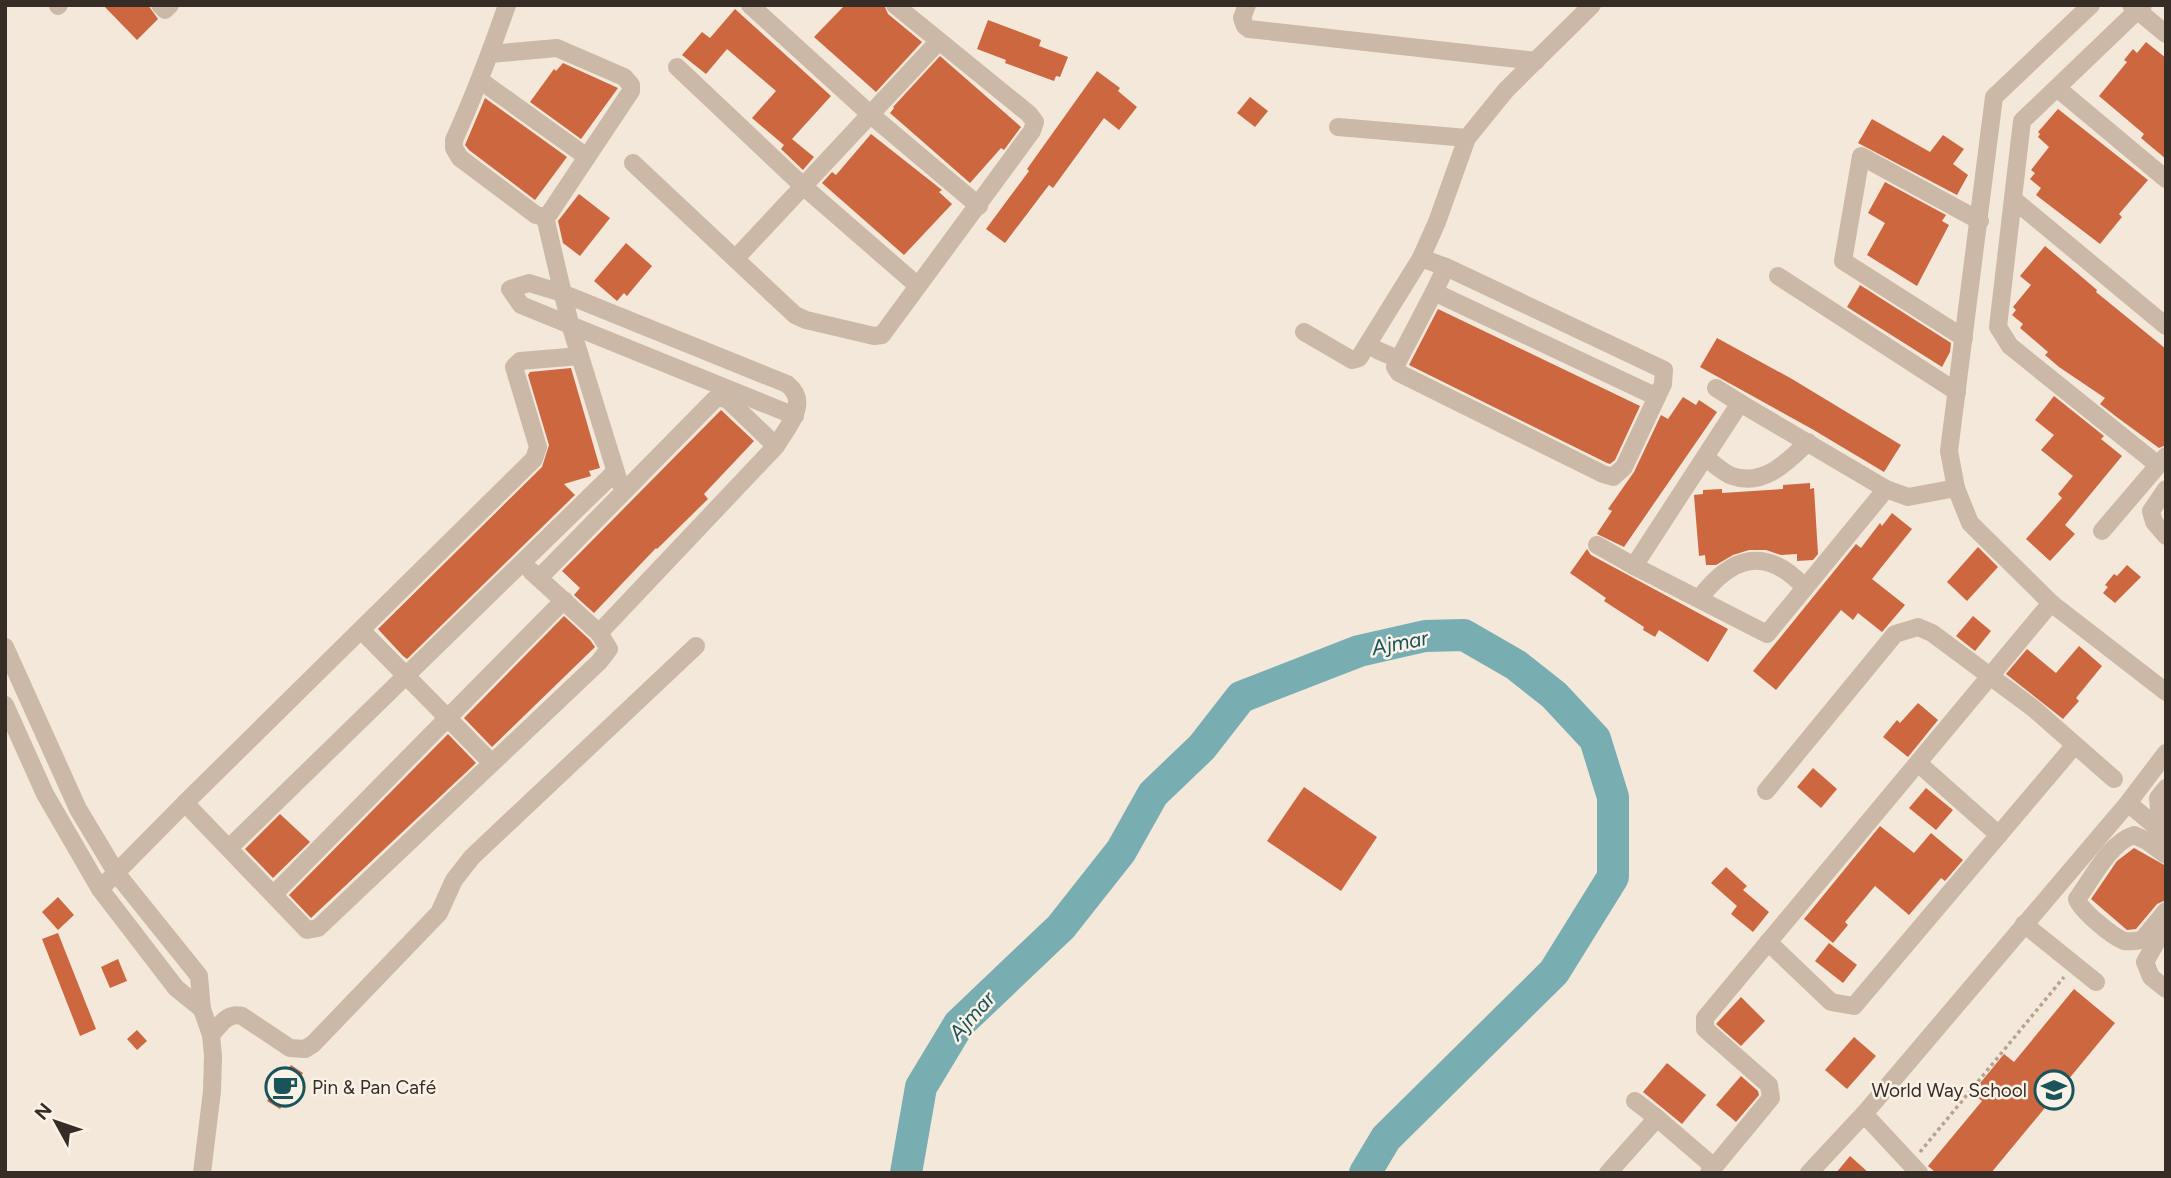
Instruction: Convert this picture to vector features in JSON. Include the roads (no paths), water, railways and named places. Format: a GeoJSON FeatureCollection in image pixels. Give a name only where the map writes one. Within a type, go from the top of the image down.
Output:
{"type":"FeatureCollection","features":[{"type":"Feature","properties":{"kind":"street"},"geometry":{"type":"LineString","coordinates":[[160,5],[165,10],[170,5]]}},
{"type":"Feature","properties":{"kind":"street"},"geometry":{"type":"LineString","coordinates":[[490,54],[557,48],[628,81],[631,91],[549,215],[545,217],[536,215],[456,153],[454,140],[481,81],[490,54],[508,5]]}},
{"type":"Feature","properties":{"kind":"street"},"geometry":{"type":"LineString","coordinates":[[750,5],[871,116],[979,206]]}},
{"type":"Feature","properties":{"kind":"street"},"geometry":{"type":"LineString","coordinates":[[633,163],[795,315],[874,336],[882,335],[979,206],[1032,131],[1035,122],[1029,114],[895,5]]}},
{"type":"Feature","properties":{"kind":"street"},"geometry":{"type":"LineString","coordinates":[[1247,5],[1242,18],[1249,29],[1536,61]]}},
{"type":"Feature","properties":{"kind":"street"},"geometry":{"type":"LineString","coordinates":[[1304,332],[1352,360],[1359,358],[1421,258],[1467,138],[1506,90],[1592,5]]}},
{"type":"Feature","properties":{"kind":"street"},"geometry":{"type":"LineString","coordinates":[[2091,5],[1994,97],[1950,451],[1956,488],[1970,523],[2052,603],[2166,692]]}},
{"type":"Feature","properties":{"kind":"street"},"geometry":{"type":"LineString","coordinates":[[2102,531],[2162,460],[2010,346],[1998,327],[2022,121],[2137,7],[2166,34]]}},
{"type":"Feature","properties":{"kind":"street"},"geometry":{"type":"LineString","coordinates":[[736,258],[939,41]]}},
{"type":"Feature","properties":{"kind":"street"},"geometry":{"type":"LineString","coordinates":[[677,66],[803,186],[918,286]]}},
{"type":"Feature","properties":{"kind":"street"},"geometry":{"type":"LineString","coordinates":[[481,81],[587,157]]}},
{"type":"Feature","properties":{"kind":"street"},"geometry":{"type":"LineString","coordinates":[[2057,88],[2166,179]]}},
{"type":"Feature","properties":{"kind":"street"},"geometry":{"type":"LineString","coordinates":[[1338,127],[1467,138]]}},
{"type":"Feature","properties":{"kind":"street"},"geometry":{"type":"LineString","coordinates":[[1964,338],[1843,261],[1861,156],[1979,221]]}},
{"type":"Feature","properties":{"kind":"street"},"geometry":{"type":"LineString","coordinates":[[2013,199],[2166,326]]}},
{"type":"Feature","properties":{"kind":"street"},"geometry":{"type":"LineString","coordinates":[[545,217],[570,324],[622,492]]}},
{"type":"Feature","properties":{"kind":"street"},"geometry":{"type":"LineString","coordinates":[[1421,258],[1446,267],[1664,370],[1663,384],[1624,467],[1613,477],[1399,373],[1395,367],[1398,359],[1446,267]]}},
{"type":"Feature","properties":{"kind":"street"},"geometry":{"type":"LineString","coordinates":[[1778,276],[1957,392]]}},
{"type":"Feature","properties":{"kind":"street"},"geometry":{"type":"LineString","coordinates":[[599,632],[776,446],[795,416],[799,398],[787,384],[562,293],[529,283],[510,289],[521,305],[795,416]]}},
{"type":"Feature","properties":{"kind":"street"},"geometry":{"type":"LineString","coordinates":[[1434,292],[1657,397]]}},
{"type":"Feature","properties":{"kind":"street"},"geometry":{"type":"LineString","coordinates":[[1377,350],[1398,359]]}},
{"type":"Feature","properties":{"kind":"street"},"geometry":{"type":"LineString","coordinates":[[100,889],[534,459],[538,447],[514,368],[520,361],[580,356]]}},
{"type":"Feature","properties":{"kind":"street"},"geometry":{"type":"LineString","coordinates":[[723,387],[733,362]]}},
{"type":"Feature","properties":{"kind":"street"},"geometry":{"type":"LineString","coordinates":[[1716,388],[1886,489],[1908,497],[1956,488]]}},
{"type":"Feature","properties":{"kind":"street"},"geometry":{"type":"LineString","coordinates":[[539,578],[719,397],[728,400],[776,446]]}},
{"type":"Feature","properties":{"kind":"street"},"geometry":{"type":"LineString","coordinates":[[1634,566],[1740,403]]}},
{"type":"Feature","properties":{"kind":"street"},"geometry":{"type":"LineString","coordinates":[[1705,457],[1732,476],[1753,478],[1772,474],[1808,442]]}},
{"type":"Feature","properties":{"kind":"street"},"geometry":{"type":"LineString","coordinates":[[230,847],[615,472]]}},
{"type":"Feature","properties":{"kind":"street"},"geometry":{"type":"LineString","coordinates":[[1597,545],[1767,634],[1886,489]]}},
{"type":"Feature","properties":{"kind":"street"},"geometry":{"type":"LineString","coordinates":[[2166,489],[2151,511],[2154,522],[2166,536]]}},
{"type":"Feature","properties":{"kind":"street"},"geometry":{"type":"LineString","coordinates":[[1699,599],[1713,580],[1725,570],[1741,563],[1758,561],[1777,564],[1792,573],[1805,588]]}},
{"type":"Feature","properties":{"kind":"street"},"geometry":{"type":"LineString","coordinates":[[185,803],[307,930],[318,928],[599,662],[608,649],[599,632],[523,564]]}},
{"type":"Feature","properties":{"kind":"street"},"geometry":{"type":"LineString","coordinates":[[274,894],[564,600]]}},
{"type":"Feature","properties":{"kind":"street"},"geometry":{"type":"LineString","coordinates":[[1635,1101],[1712,1170],[1771,1098],[1769,1085],[1705,1029],[1705,1018],[2052,603]]}},
{"type":"Feature","properties":{"kind":"street"},"geometry":{"type":"LineString","coordinates":[[1766,791],[1895,634],[1918,627],[1932,633],[2033,708],[2114,779]]}},
{"type":"Feature","properties":{"kind":"street"},"geometry":{"type":"LineString","coordinates":[[361,630],[492,763]]}},
{"type":"Feature","properties":{"kind":"street"},"geometry":{"type":"LineString","coordinates":[[211,1035],[234,1014],[242,1016],[290,1048],[304,1049],[313,1044],[439,913],[454,880],[472,857],[696,646]]}},
{"type":"Feature","properties":{"kind":"street"},"geometry":{"type":"LineString","coordinates":[[5,647],[78,809],[117,874],[199,976],[202,1009],[211,1035],[212,1091],[202,1173]]}},
{"type":"Feature","properties":{"kind":"street"},"geometry":{"type":"LineString","coordinates":[[5,705],[45,794],[100,889],[176,988],[202,1009]]}},
{"type":"Feature","properties":{"kind":"street"},"geometry":{"type":"LineString","coordinates":[[1768,942],[1831,1002],[1854,1006],[2074,746]]}},
{"type":"Feature","properties":{"kind":"street"},"geometry":{"type":"LineString","coordinates":[[1810,1173],[1864,1114],[2128,803],[2166,753]]}},
{"type":"Feature","properties":{"kind":"street"},"geometry":{"type":"LineString","coordinates":[[1918,763],[1999,835]]}},
{"type":"Feature","properties":{"kind":"street"},"geometry":{"type":"LineString","coordinates":[[2166,788],[2158,798],[2159,810],[2166,815]]}},
{"type":"Feature","properties":{"kind":"street"},"geometry":{"type":"LineString","coordinates":[[2128,803],[2166,835]]}},
{"type":"Feature","properties":{"kind":"street"},"geometry":{"type":"LineString","coordinates":[[2166,855],[2134,835],[2126,838],[2109,855],[2077,899],[2080,906],[2110,933],[2124,940],[2142,940],[2166,911]]}},
{"type":"Feature","properties":{"kind":"street"},"geometry":{"type":"LineString","coordinates":[[2024,924],[2096,982]]}},
{"type":"Feature","properties":{"kind":"street"},"geometry":{"type":"LineString","coordinates":[[2166,930],[2146,962],[2151,976],[2166,989]]}},
{"type":"Feature","properties":{"kind":"street"},"geometry":{"type":"LineString","coordinates":[[1864,1114],[1915,1168]]}},
{"type":"Feature","properties":{"kind":"street"},"geometry":{"type":"LineString","coordinates":[[1608,1173],[1657,1118]]}},
{"type":"Feature","properties":{"kind":"waterway","name":"Ajmar"},"geometry":{"type":"LineString","coordinates":[[906,1173],[921,1087],[959,1024],[1061,927],[1121,851],[1153,794],[1202,747],[1241,697],[1359,651],[1425,636],[1464,635],[1516,665],[1554,695],[1595,739],[1613,797],[1613,877],[1554,972],[1386,1138],[1365,1173]]}},
{"type":"Feature","properties":{"kind":"place","name":"Pin & Pan Café"},"geometry":{"type":"Point","coordinates":[285,1087]}},
{"type":"Feature","properties":{"kind":"place","name":"World Way School"},"geometry":{"type":"Point","coordinates":[2054,1090]}}]}
